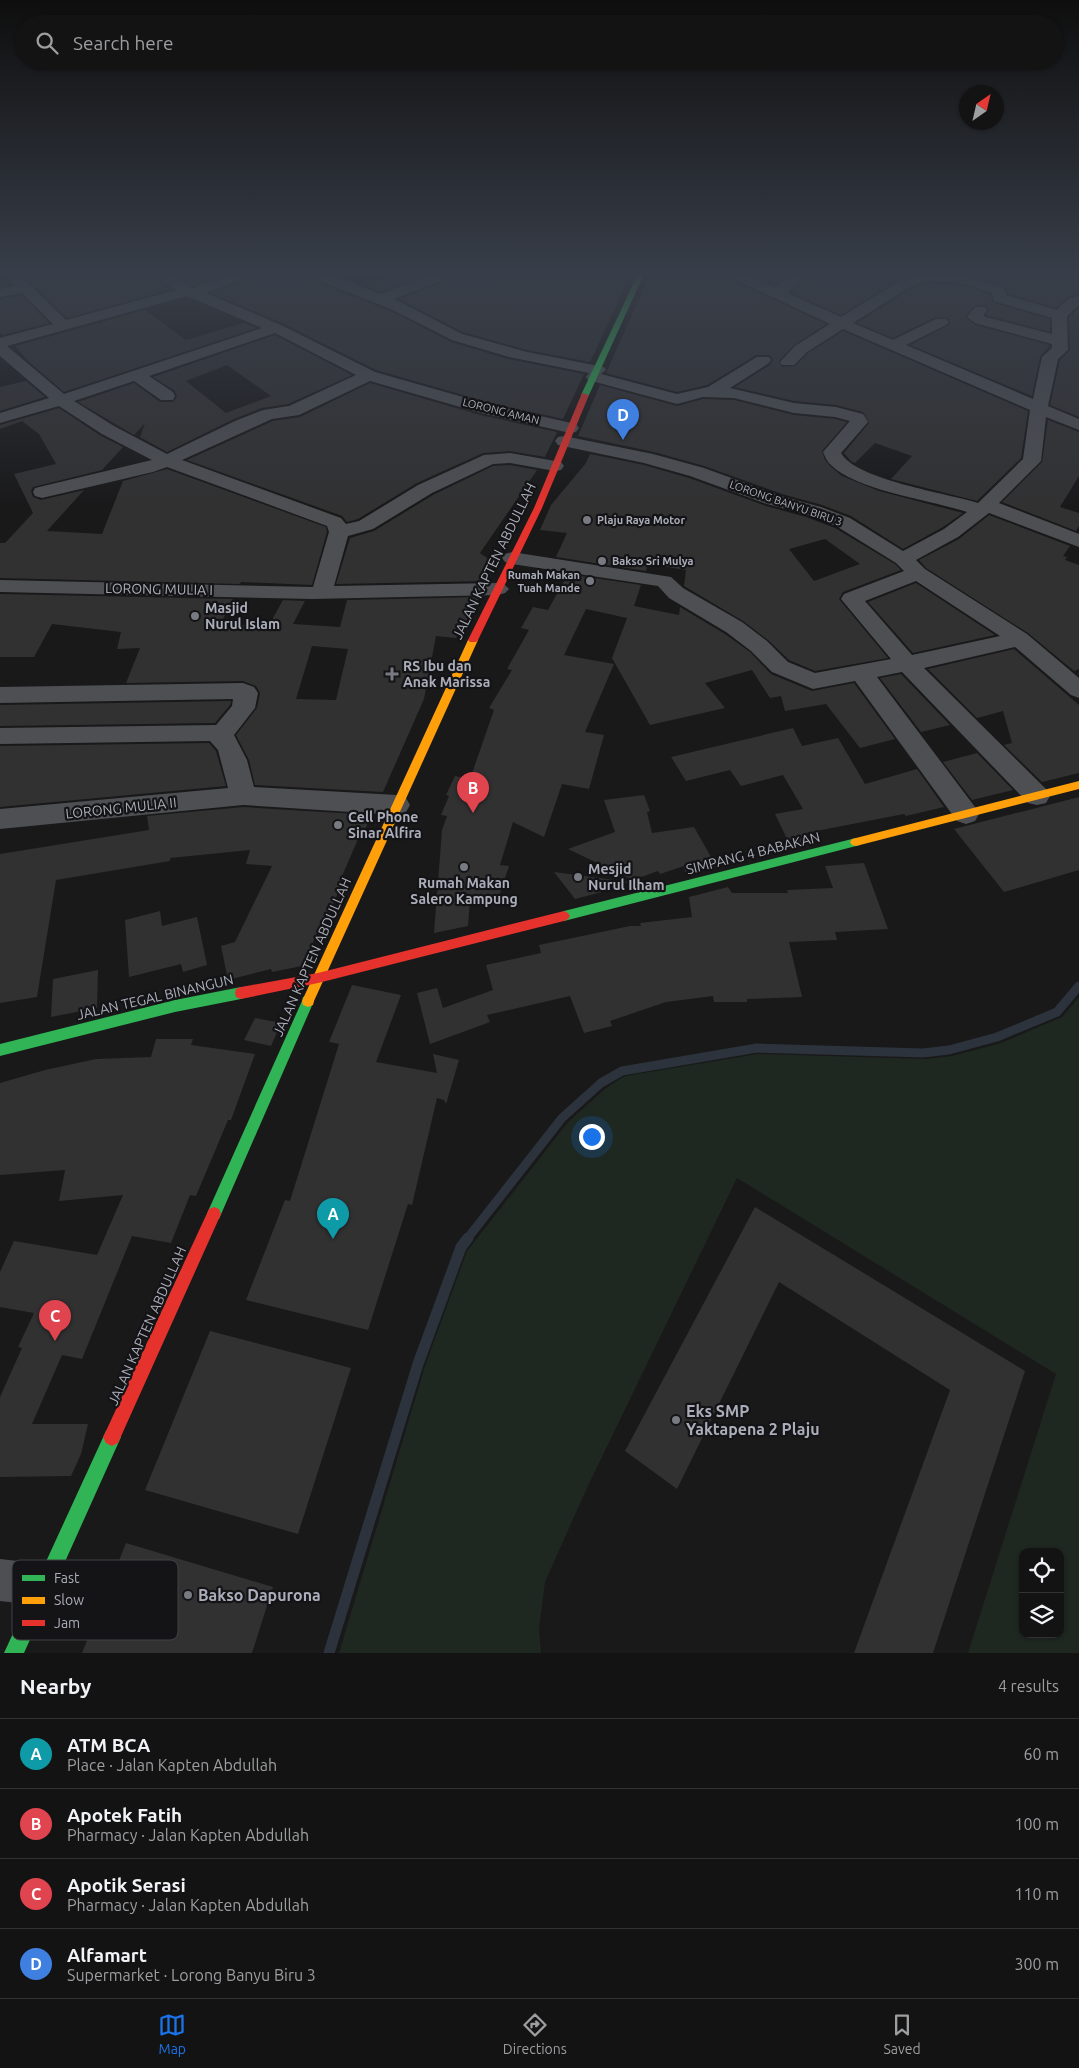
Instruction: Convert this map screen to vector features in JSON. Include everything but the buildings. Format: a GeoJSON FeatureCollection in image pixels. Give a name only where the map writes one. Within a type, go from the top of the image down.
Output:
{"type":"FeatureCollection","features":[{"type":"Feature","properties":{"kind":"main road","name":"JALAN KAPTEN ABDULLAH"},"geometry":{"type":"LineString","coordinates":[[56,1560],[259,1115],[318,978],[397,805],[512,558],[538,508],[567,434],[606,351]]}},
{"type":"Feature","properties":{"kind":"main road","name":"SIMPANG 4 BABAKAN"},"geometry":{"type":"LineString","coordinates":[[318,978],[1079,785]]}},
{"type":"Feature","properties":{"kind":"main road","name":"JALAN TEGAL BINANGUN"},"geometry":{"type":"LineString","coordinates":[[0,1050],[175,1006],[318,978]]}},
{"type":"Feature","properties":{"kind":"main road","name":"JALAN KAPTEN ABDULLAH"},"geometry":{"type":"LineString","coordinates":[[14,1653],[20,1640]]}},
{"type":"Feature","properties":{"kind":"street"},"geometry":{"type":"LineString","coordinates":[[4,351],[61,400],[108,430],[167,461],[258,493],[337,524],[339,532],[322,592]]}},
{"type":"Feature","properties":{"kind":"street"},"geometry":{"type":"LineString","coordinates":[[0,418],[61,400],[207,351]]}},
{"type":"Feature","properties":{"kind":"street","name":"LORONG AMAN"},"geometry":{"type":"LineString","coordinates":[[322,351],[369,375],[567,434]]}},
{"type":"Feature","properties":{"kind":"street"},"geometry":{"type":"LineString","coordinates":[[502,351],[596,373],[677,399],[697,393],[713,391],[734,393],[794,408],[836,412],[857,418],[859,422],[832,452],[834,459],[843,465],[884,484],[984,508],[1079,541]]}},
{"type":"Feature","properties":{"kind":"street"},"geometry":{"type":"LineString","coordinates":[[788,362],[799,351]]}},
{"type":"Feature","properties":{"kind":"street"},"geometry":{"type":"LineString","coordinates":[[908,351],[1079,425]]}},
{"type":"Feature","properties":{"kind":"street"},"geometry":{"type":"LineString","coordinates":[[1037,796],[906,664],[852,599],[911,566],[984,508],[1032,461],[1039,408],[1050,357],[1055,351]]}},
{"type":"Feature","properties":{"kind":"street"},"geometry":{"type":"LineString","coordinates":[[713,391],[763,360]]}},
{"type":"Feature","properties":{"kind":"street"},"geometry":{"type":"LineString","coordinates":[[136,375],[167,396]]}},
{"type":"Feature","properties":{"kind":"street"},"geometry":{"type":"LineString","coordinates":[[42,492],[148,469],[242,424],[270,414],[293,411],[369,375]]}},
{"type":"Feature","properties":{"kind":"street","name":"LORONG BANYU BIRU 3"},"geometry":{"type":"LineString","coordinates":[[567,434],[727,482],[774,500],[814,511],[843,522],[1019,639],[1079,690]]}},
{"type":"Feature","properties":{"kind":"street"},"geometry":{"type":"LineString","coordinates":[[339,532],[366,525],[426,489],[490,459],[510,458],[555,466]]}},
{"type":"Feature","properties":{"kind":"street"},"geometry":{"type":"LineString","coordinates":[[512,558],[631,578],[664,580],[676,593],[734,627],[759,646],[780,667],[813,681],[906,664],[1019,639]]}},
{"type":"Feature","properties":{"kind":"street","name":"LORONG MULIA I"},"geometry":{"type":"LineString","coordinates":[[0,586],[322,592],[498,589]]}},
{"type":"Feature","properties":{"kind":"street"},"geometry":{"type":"LineString","coordinates":[[861,672],[966,814]]}},
{"type":"Feature","properties":{"kind":"street"},"geometry":{"type":"LineString","coordinates":[[0,695],[244,692],[246,694],[243,708],[221,735]]}},
{"type":"Feature","properties":{"kind":"street"},"geometry":{"type":"LineString","coordinates":[[0,736],[210,733],[221,735],[229,746],[242,796]]}},
{"type":"Feature","properties":{"kind":"street","name":"LORONG MULIA II"},"geometry":{"type":"LineString","coordinates":[[0,820],[242,796],[397,805]]}},
{"type":"Feature","properties":{"kind":"shaded area"},"geometry":{"type":"Polygon","coordinates":[[[1079,997],[1079,1653],[968,1653],[1056,1374],[737,1178],[586,1490],[545,1582],[539,1629],[541,1653],[339,1653],[425,1366],[467,1251],[568,1122],[606,1088],[625,1076],[758,1054],[926,1059],[952,1056],[1001,1043],[1062,1017],[1079,997]]]}},
{"type":"Feature","properties":{"kind":"waterway"},"geometry":{"type":"LineString","coordinates":[[467,1239],[562,1118],[601,1083],[622,1071],[757,1048],[923,1053],[949,1050],[997,1037],[1057,1012],[1079,986]]}},
{"type":"Feature","properties":{"kind":"waterway"},"geometry":{"type":"LineString","coordinates":[[329,1653],[418,1364],[461,1247],[468,1238]]}},
{"type":"Feature","properties":{"kind":"traffic: fast"},"geometry":{"type":"LineString","coordinates":[[585,395],[605,351]]}},
{"type":"Feature","properties":{"kind":"traffic: fast"},"geometry":{"type":"LineString","coordinates":[[564,916],[856,842]]}},
{"type":"Feature","properties":{"kind":"traffic: fast"},"geometry":{"type":"LineString","coordinates":[[0,1050],[175,1006],[241,993]]}},
{"type":"Feature","properties":{"kind":"traffic: fast"},"geometry":{"type":"LineString","coordinates":[[214,1214],[308,1001]]}},
{"type":"Feature","properties":{"kind":"traffic: fast"},"geometry":{"type":"LineString","coordinates":[[56,1560],[112,1437]]}},
{"type":"Feature","properties":{"kind":"traffic: fast"},"geometry":{"type":"LineString","coordinates":[[14,1653],[20,1640]]}},
{"type":"Feature","properties":{"kind":"traffic: slow"},"geometry":{"type":"LineString","coordinates":[[308,1001],[473,640]]}},
{"type":"Feature","properties":{"kind":"traffic: slow"},"geometry":{"type":"LineString","coordinates":[[856,842],[1079,785]]}},
{"type":"Feature","properties":{"kind":"traffic: jam"},"geometry":{"type":"LineString","coordinates":[[473,640],[538,508],[585,395]]}},
{"type":"Feature","properties":{"kind":"traffic: jam"},"geometry":{"type":"LineString","coordinates":[[241,993],[318,978],[564,916]]}},
{"type":"Feature","properties":{"kind":"traffic: jam"},"geometry":{"type":"LineString","coordinates":[[112,1437],[214,1214]]}},
{"type":"Feature","properties":{"kind":"place","name":"Alfamart"},"geometry":{"type":"Point","coordinates":[623,440]}},
{"type":"Feature","properties":{"kind":"place","name":"Plaju Raya Motor"},"geometry":{"type":"Point","coordinates":[587,520]}},
{"type":"Feature","properties":{"kind":"place","name":"Bakso Sri Mulya"},"geometry":{"type":"Point","coordinates":[602,561]}},
{"type":"Feature","properties":{"kind":"place","name":"Rumah Makan Tuah Mande"},"geometry":{"type":"Point","coordinates":[590,581]}},
{"type":"Feature","properties":{"kind":"place","name":"Masjid Nurul Islam"},"geometry":{"type":"Point","coordinates":[195,616]}},
{"type":"Feature","properties":{"kind":"place","name":"RS Ibu dan Anak Marissa"},"geometry":{"type":"Point","coordinates":[392,674]}},
{"type":"Feature","properties":{"kind":"place","name":"Apotek Fatih"},"geometry":{"type":"Point","coordinates":[473,813]}},
{"type":"Feature","properties":{"kind":"place","name":"Cell Phone Sinar Alfira"},"geometry":{"type":"Point","coordinates":[338,825]}},
{"type":"Feature","properties":{"kind":"place","name":"Rumah Makan Salero Kampung"},"geometry":{"type":"Point","coordinates":[464,867]}},
{"type":"Feature","properties":{"kind":"place","name":"Mesjid Nurul Ilham"},"geometry":{"type":"Point","coordinates":[578,877]}},
{"type":"Feature","properties":{"kind":"place","name":"ATM BCA"},"geometry":{"type":"Point","coordinates":[333,1239]}},
{"type":"Feature","properties":{"kind":"place","name":"Apotik Serasi"},"geometry":{"type":"Point","coordinates":[55,1341]}},
{"type":"Feature","properties":{"kind":"place","name":"Eks SMP Yaktapena 2 Plaju"},"geometry":{"type":"Point","coordinates":[676,1420]}},
{"type":"Feature","properties":{"kind":"place","name":"Bakso Dapurona"},"geometry":{"type":"Point","coordinates":[188,1595]}}]}
